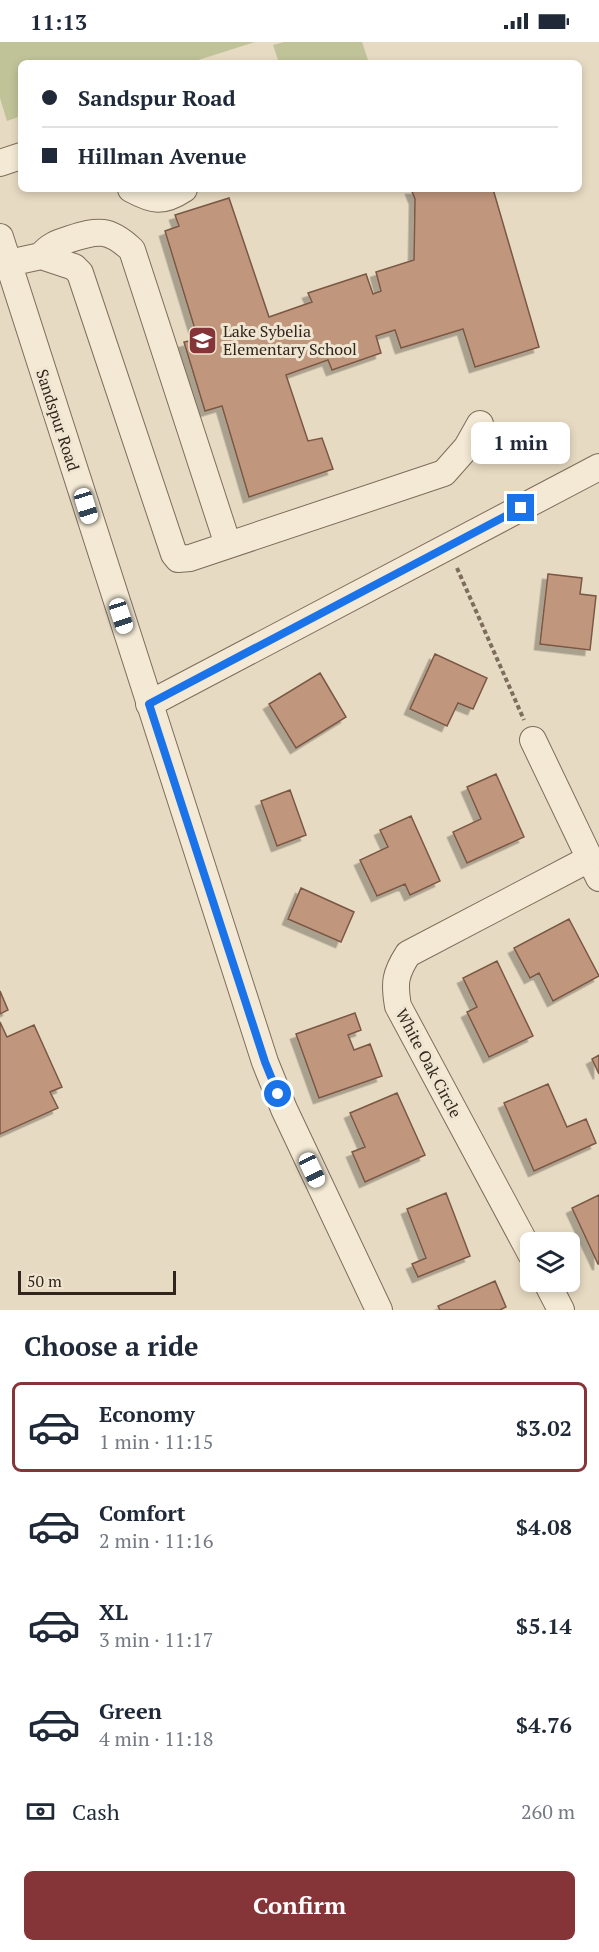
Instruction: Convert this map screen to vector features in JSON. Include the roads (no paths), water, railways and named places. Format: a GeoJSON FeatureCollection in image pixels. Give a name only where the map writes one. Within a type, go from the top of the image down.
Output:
{"type":"FeatureCollection","features":[{"type":"Feature","properties":{"kind":"street"},"geometry":{"type":"LineString","coordinates":[[0,163],[18,157]]}},
{"type":"Feature","properties":{"kind":"street"},"geometry":{"type":"LineString","coordinates":[[138,192],[153,199],[171,198],[180,192]]}},
{"type":"Feature","properties":{"kind":"street"},"geometry":{"type":"LineString","coordinates":[[41,256],[49,246],[96,231],[111,234],[132,250],[228,545]]}},
{"type":"Feature","properties":{"kind":"street","name":"Sandspur Road"},"geometry":{"type":"LineString","coordinates":[[0,237],[265,1062],[284,1110],[379,1310]]}},
{"type":"Feature","properties":{"kind":"street"},"geometry":{"type":"LineString","coordinates":[[9,263],[41,256],[74,267],[80,273],[174,554],[178,559],[190,558],[444,473],[467,447],[480,424]]}},
{"type":"Feature","properties":{"kind":"street"},"geometry":{"type":"LineString","coordinates":[[149,704],[599,467]]}},
{"type":"Feature","properties":{"kind":"street","name":"White Oak Circle"},"geometry":{"type":"LineString","coordinates":[[520,1233],[398,1006],[394,987],[398,969],[408,954],[594,869],[533,740]]}},
{"type":"Feature","properties":{"kind":"street"},"geometry":{"type":"LineString","coordinates":[[552,1292],[561,1310]]}},
{"type":"Feature","properties":{"kind":"place","name":"Lake Sybelia Elementary School"},"geometry":{"type":"Point","coordinates":[202,340]}}]}
